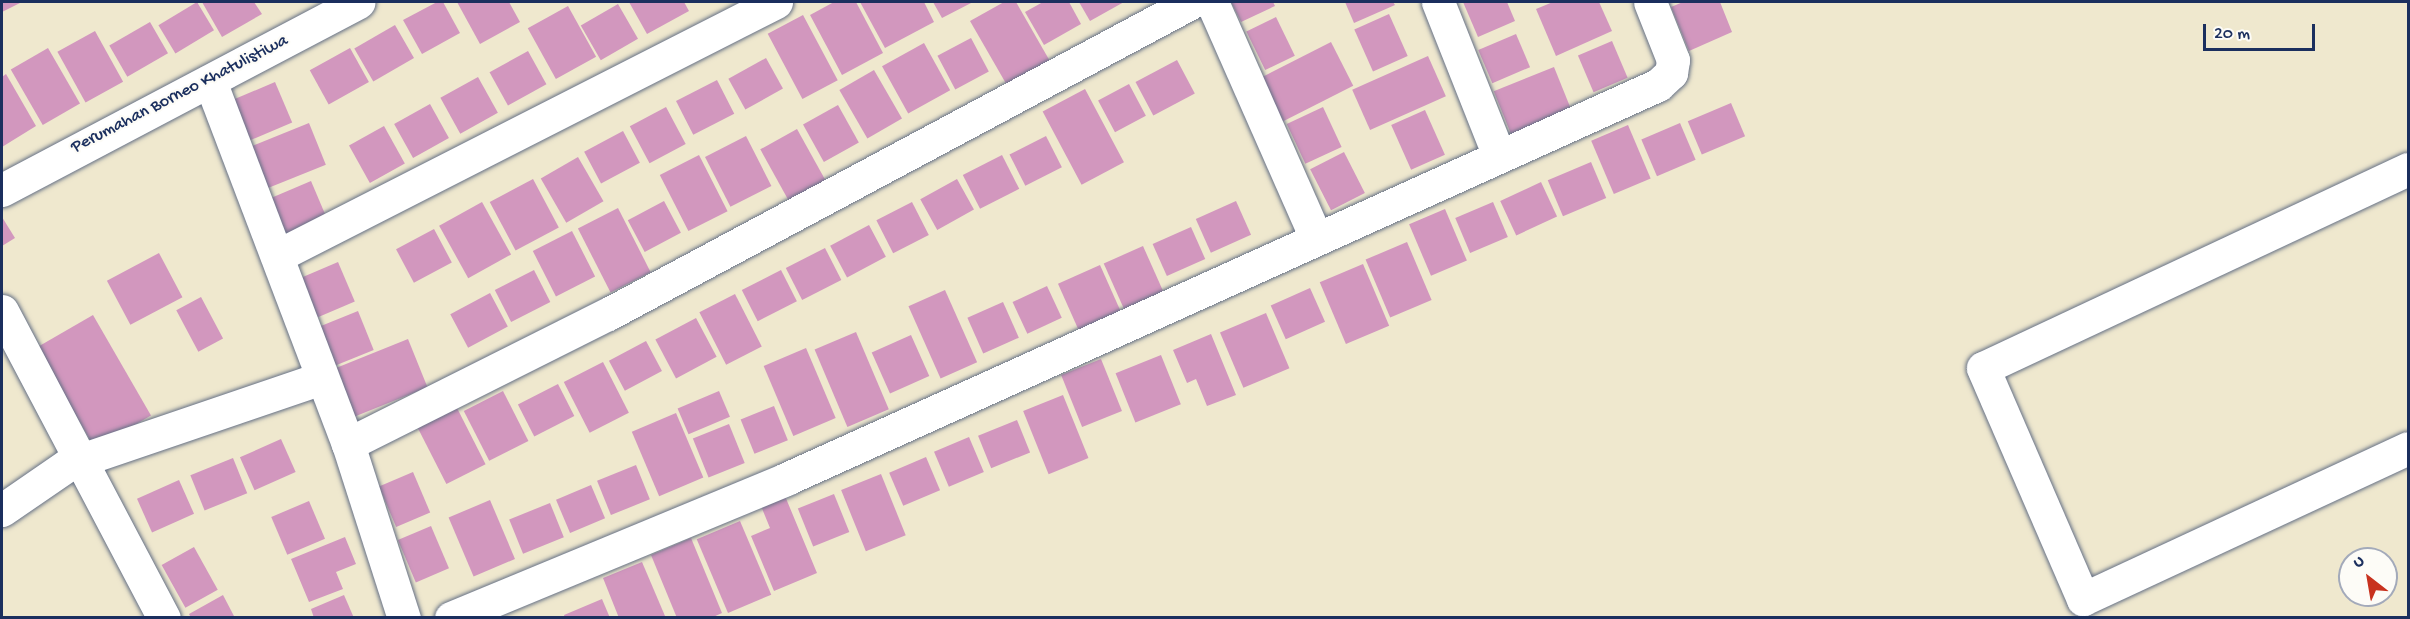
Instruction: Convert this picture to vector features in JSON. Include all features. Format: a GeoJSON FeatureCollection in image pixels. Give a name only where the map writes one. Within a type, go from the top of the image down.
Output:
{"type":"FeatureCollection","features":[{"type":"Feature","properties":{"kind":"street","name":"Perumahan Borneo Khatulistiwa"},"geometry":{"type":"LineString","coordinates":[[2,190],[359,2]]}},
{"type":"Feature","properties":{"kind":"street"},"geometry":{"type":"LineString","coordinates":[[278,256],[776,2]]}},
{"type":"Feature","properties":{"kind":"street"},"geometry":{"type":"LineString","coordinates":[[348,444],[608,314],[1192,2]]}},
{"type":"Feature","properties":{"kind":"street"},"geometry":{"type":"LineString","coordinates":[[1212,2],[1315,236]]}},
{"type":"Feature","properties":{"kind":"street"},"geometry":{"type":"LineString","coordinates":[[1438,2],[1499,156]]}},
{"type":"Feature","properties":{"kind":"street"},"geometry":{"type":"LineString","coordinates":[[451,618],[786,479],[1315,236],[1499,156],[1666,79],[1673,60],[1650,2]]}},
{"type":"Feature","properties":{"kind":"street"},"geometry":{"type":"LineString","coordinates":[[210,81],[278,256],[319,379],[348,444],[404,618]]}},
{"type":"Feature","properties":{"kind":"street"},"geometry":{"type":"LineString","coordinates":[[2409,169],[1983,368],[2083,599],[2409,448]]}},
{"type":"Feature","properties":{"kind":"street"},"geometry":{"type":"LineString","coordinates":[[2,311],[65,468],[164,618]]}},
{"type":"Feature","properties":{"kind":"street"},"geometry":{"type":"LineString","coordinates":[[2,510],[65,468],[319,379]]}},
{"type":"Feature","properties":{"kind":"building"},"geometry":{"type":"Polygon","coordinates":[[[2,2],[22,2],[2,12],[2,2]]]}},
{"type":"Feature","properties":{"kind":"building"},"geometry":{"type":"Polygon","coordinates":[[[197,2],[214,30],[175,53],[158,25],[197,2]]]}},
{"type":"Feature","properties":{"kind":"building"},"geometry":{"type":"Polygon","coordinates":[[[202,2],[254,2],[262,14],[222,37],[202,2]]]}},
{"type":"Feature","properties":{"kind":"building"},"geometry":{"type":"Polygon","coordinates":[[[437,2],[443,2],[460,33],[422,54],[403,20],[437,2]]]}},
{"type":"Feature","properties":{"kind":"building"},"geometry":{"type":"Polygon","coordinates":[[[457,2],[509,2],[520,22],[480,44],[457,2]]]}},
{"type":"Feature","properties":{"kind":"building"},"geometry":{"type":"Polygon","coordinates":[[[629,2],[684,2],[689,11],[647,34],[629,2]]]}},
{"type":"Feature","properties":{"kind":"building"},"geometry":{"type":"Polygon","coordinates":[[[834,2],[856,2],[883,53],[842,75],[810,15],[834,2]]]}},
{"type":"Feature","properties":{"kind":"building"},"geometry":{"type":"Polygon","coordinates":[[[860,2],[924,2],[934,22],[885,48],[860,2]]]}},
{"type":"Feature","properties":{"kind":"building"},"geometry":{"type":"Polygon","coordinates":[[[933,2],[973,2],[942,18],[933,2]]]}},
{"type":"Feature","properties":{"kind":"building"},"geometry":{"type":"Polygon","coordinates":[[[1004,2],[1016,2],[1051,63],[1008,87],[970,21],[1004,2]]]}},
{"type":"Feature","properties":{"kind":"building"},"geometry":{"type":"Polygon","coordinates":[[[1043,2],[1069,2],[1081,24],[1044,45],[1025,12],[1043,2]]]}},
{"type":"Feature","properties":{"kind":"building"},"geometry":{"type":"Polygon","coordinates":[[[1079,2],[1124,2],[1090,21],[1079,2]]]}},
{"type":"Feature","properties":{"kind":"building"},"geometry":{"type":"Polygon","coordinates":[[[1231,2],[1273,2],[1275,6],[1241,22],[1231,2]]]}},
{"type":"Feature","properties":{"kind":"building"},"geometry":{"type":"Polygon","coordinates":[[[1345,2],[1393,2],[1395,5],[1354,23],[1345,2]]]}},
{"type":"Feature","properties":{"kind":"building"},"geometry":{"type":"Polygon","coordinates":[[[1463,2],[1507,2],[1515,21],[1478,37],[1463,2]]]}},
{"type":"Feature","properties":{"kind":"building"},"geometry":{"type":"Polygon","coordinates":[[[1553,2],[1599,2],[1612,31],[1556,56],[1536,9],[1553,2]]]}},
{"type":"Feature","properties":{"kind":"building"},"geometry":{"type":"Polygon","coordinates":[[[1683,2],[1720,2],[1732,32],[1689,51],[1671,7],[1683,2]]]}},
{"type":"Feature","properties":{"kind":"building"},"geometry":{"type":"Polygon","coordinates":[[[618,4],[638,39],[601,60],[581,26],[618,4]]]}},
{"type":"Feature","properties":{"kind":"building"},"geometry":{"type":"Polygon","coordinates":[[[568,6],[596,57],[556,79],[528,28],[568,6]]]}},
{"type":"Feature","properties":{"kind":"building"},"geometry":{"type":"Polygon","coordinates":[[[1389,14],[1408,56],[1373,71],[1354,29],[1389,14]]]}},
{"type":"Feature","properties":{"kind":"building"},"geometry":{"type":"Polygon","coordinates":[[[803,15],[838,80],[802,99],[768,34],[803,15]]]}},
{"type":"Feature","properties":{"kind":"building"},"geometry":{"type":"Polygon","coordinates":[[[1276,17],[1295,56],[1265,70],[1246,31],[1276,17]]]}},
{"type":"Feature","properties":{"kind":"building"},"geometry":{"type":"Polygon","coordinates":[[[150,22],[168,53],[127,77],[109,46],[150,22]]]}},
{"type":"Feature","properties":{"kind":"building"},"geometry":{"type":"Polygon","coordinates":[[[395,25],[414,58],[373,81],[354,48],[395,25]]]}},
{"type":"Feature","properties":{"kind":"building"},"geometry":{"type":"Polygon","coordinates":[[[95,31],[123,82],[86,103],[57,52],[95,31]]]}},
{"type":"Feature","properties":{"kind":"building"},"geometry":{"type":"Polygon","coordinates":[[[1516,34],[1530,67],[1492,83],[1478,50],[1516,34]]]}},
{"type":"Feature","properties":{"kind":"building"},"geometry":{"type":"Polygon","coordinates":[[[971,38],[989,72],[955,89],[937,56],[971,38]]]}},
{"type":"Feature","properties":{"kind":"building"},"geometry":{"type":"Polygon","coordinates":[[[1612,41],[1628,78],[1594,92],[1578,55],[1612,41]]]}},
{"type":"Feature","properties":{"kind":"building"},"geometry":{"type":"Polygon","coordinates":[[[1331,42],[1353,86],[1279,123],[1257,80],[1331,42]]]}},
{"type":"Feature","properties":{"kind":"building"},"geometry":{"type":"Polygon","coordinates":[[[924,43],[950,90],[908,114],[882,66],[924,43]]]}},
{"type":"Feature","properties":{"kind":"building"},"geometry":{"type":"Polygon","coordinates":[[[48,48],[80,103],[43,125],[11,70],[48,48]]]}},
{"type":"Feature","properties":{"kind":"building"},"geometry":{"type":"Polygon","coordinates":[[[350,48],[369,82],[329,104],[310,70],[350,48]]]}},
{"type":"Feature","properties":{"kind":"building"},"geometry":{"type":"Polygon","coordinates":[[[528,51],[546,84],[508,106],[490,72],[528,51]]]}},
{"type":"Feature","properties":{"kind":"building"},"geometry":{"type":"Polygon","coordinates":[[[1428,56],[1446,96],[1370,130],[1352,90],[1428,56]]]}},
{"type":"Feature","properties":{"kind":"building"},"geometry":{"type":"Polygon","coordinates":[[[766,58],[783,89],[745,109],[728,79],[766,58]]]}},
{"type":"Feature","properties":{"kind":"building"},"geometry":{"type":"Polygon","coordinates":[[[1177,60],[1195,94],[1153,116],[1136,82],[1177,60]]]}},
{"type":"Feature","properties":{"kind":"building"},"geometry":{"type":"Polygon","coordinates":[[[1554,67],[1574,116],[1514,140],[1494,91],[1554,67]]]}},
{"type":"Feature","properties":{"kind":"building"},"geometry":{"type":"Polygon","coordinates":[[[874,70],[902,118],[867,138],[839,90],[874,70]]]}},
{"type":"Feature","properties":{"kind":"building"},"geometry":{"type":"Polygon","coordinates":[[[6,74],[36,126],[2,147],[2,77],[6,74]]]}},
{"type":"Feature","properties":{"kind":"building"},"geometry":{"type":"Polygon","coordinates":[[[478,77],[498,113],[460,134],[440,98],[478,77]]]}},
{"type":"Feature","properties":{"kind":"building"},"geometry":{"type":"Polygon","coordinates":[[[717,80],[734,114],[693,135],[676,101],[717,80]]]}},
{"type":"Feature","properties":{"kind":"building"},"geometry":{"type":"Polygon","coordinates":[[[275,82],[292,123],[249,141],[232,100],[275,82]]]}},
{"type":"Feature","properties":{"kind":"building"},"geometry":{"type":"Polygon","coordinates":[[[1129,84],[1146,116],[1115,132],[1098,100],[1129,84]]]}},
{"type":"Feature","properties":{"kind":"building"},"geometry":{"type":"Polygon","coordinates":[[[1085,89],[1124,162],[1082,185],[1043,112],[1085,89]]]}},
{"type":"Feature","properties":{"kind":"building"},"geometry":{"type":"Polygon","coordinates":[[[1731,103],[1745,136],[1702,155],[1688,121],[1731,103]]]}},
{"type":"Feature","properties":{"kind":"building"},"geometry":{"type":"Polygon","coordinates":[[[430,104],[449,138],[413,158],[394,124],[430,104]]]}},
{"type":"Feature","properties":{"kind":"building"},"geometry":{"type":"Polygon","coordinates":[[[838,105],[859,143],[824,162],[803,124],[838,105]]]}},
{"type":"Feature","properties":{"kind":"building"},"geometry":{"type":"Polygon","coordinates":[[[666,107],[686,144],[650,163],[630,126],[666,107]]]}},
{"type":"Feature","properties":{"kind":"building"},"geometry":{"type":"Polygon","coordinates":[[[1323,107],[1342,147],[1305,164],[1287,124],[1323,107]]]}},
{"type":"Feature","properties":{"kind":"building"},"geometry":{"type":"Polygon","coordinates":[[[1425,110],[1445,155],[1411,170],[1391,125],[1425,110]]]}},
{"type":"Feature","properties":{"kind":"building"},"geometry":{"type":"Polygon","coordinates":[[[309,123],[326,165],[267,188],[251,147],[309,123]]]}},
{"type":"Feature","properties":{"kind":"building"},"geometry":{"type":"Polygon","coordinates":[[[1680,123],[1696,160],[1657,176],[1641,139],[1680,123]]]}},
{"type":"Feature","properties":{"kind":"building"},"geometry":{"type":"Polygon","coordinates":[[[1628,125],[1651,178],[1614,194],[1591,141],[1628,125]]]}},
{"type":"Feature","properties":{"kind":"building"},"geometry":{"type":"Polygon","coordinates":[[[384,126],[405,164],[370,183],[349,145],[384,126]]]}},
{"type":"Feature","properties":{"kind":"building"},"geometry":{"type":"Polygon","coordinates":[[[797,129],[828,184],[791,204],[760,149],[797,129]]]}},
{"type":"Feature","properties":{"kind":"building"},"geometry":{"type":"Polygon","coordinates":[[[623,131],[640,163],[601,183],[584,152],[623,131]]]}},
{"type":"Feature","properties":{"kind":"building"},"geometry":{"type":"Polygon","coordinates":[[[746,136],[771,186],[730,207],[705,157],[746,136]]]}},
{"type":"Feature","properties":{"kind":"building"},"geometry":{"type":"Polygon","coordinates":[[[1046,136],[1062,167],[1025,186],[1009,155],[1046,136]]]}},
{"type":"Feature","properties":{"kind":"building"},"geometry":{"type":"Polygon","coordinates":[[[1344,152],[1365,193],[1331,210],[1310,169],[1344,152]]]}},
{"type":"Feature","properties":{"kind":"building"},"geometry":{"type":"Polygon","coordinates":[[[699,155],[728,211],[688,231],[660,175],[699,155]]]}},
{"type":"Feature","properties":{"kind":"building"},"geometry":{"type":"Polygon","coordinates":[[[1002,155],[1019,189],[980,209],[963,175],[1002,155]]]}},
{"type":"Feature","properties":{"kind":"building"},"geometry":{"type":"Polygon","coordinates":[[[578,157],[604,201],[566,223],[541,178],[578,157]]]}},
{"type":"Feature","properties":{"kind":"building"},"geometry":{"type":"Polygon","coordinates":[[[1591,162],[1606,198],[1563,216],[1548,180],[1591,162]]]}},
{"type":"Feature","properties":{"kind":"building"},"geometry":{"type":"Polygon","coordinates":[[[533,179],[559,228],[516,251],[490,202],[533,179]]]}},
{"type":"Feature","properties":{"kind":"building"},"geometry":{"type":"Polygon","coordinates":[[[957,179],[974,210],[937,230],[920,199],[957,179]]]}},
{"type":"Feature","properties":{"kind":"building"},"geometry":{"type":"Polygon","coordinates":[[[311,181],[329,224],[287,242],[269,199],[311,181]]]}},
{"type":"Feature","properties":{"kind":"building"},"geometry":{"type":"Polygon","coordinates":[[[1541,182],[1557,216],[1516,235],[1500,201],[1541,182]]]}},
{"type":"Feature","properties":{"kind":"building"},"geometry":{"type":"Polygon","coordinates":[[[664,201],[681,233],[645,252],[628,220],[664,201]]]}},
{"type":"Feature","properties":{"kind":"building"},"geometry":{"type":"Polygon","coordinates":[[[1236,201],[1251,235],[1211,253],[1196,219],[1236,201]]]}},
{"type":"Feature","properties":{"kind":"building"},"geometry":{"type":"Polygon","coordinates":[[[482,202],[511,254],[468,278],[439,226],[482,202]]]}},
{"type":"Feature","properties":{"kind":"building"},"geometry":{"type":"Polygon","coordinates":[[[912,202],[929,235],[893,253],[876,220],[912,202]]]}},
{"type":"Feature","properties":{"kind":"building"},"geometry":{"type":"Polygon","coordinates":[[[1493,202],[1508,237],[1470,253],[1455,218],[1493,202]]]}},
{"type":"Feature","properties":{"kind":"building"},"geometry":{"type":"Polygon","coordinates":[[[618,208],[651,272],[611,293],[578,228],[618,208]]]}},
{"type":"Feature","properties":{"kind":"building"},"geometry":{"type":"Polygon","coordinates":[[[1445,209],[1467,261],[1431,276],[1409,224],[1445,209]]]}},
{"type":"Feature","properties":{"kind":"building"},"geometry":{"type":"Polygon","coordinates":[[[2,217],[15,238],[2,246],[2,217]]]}},
{"type":"Feature","properties":{"kind":"building"},"geometry":{"type":"Polygon","coordinates":[[[869,225],[886,257],[847,277],[830,246],[869,225]]]}},
{"type":"Feature","properties":{"kind":"building"},"geometry":{"type":"Polygon","coordinates":[[[1191,227],[1205,259],[1167,276],[1153,244],[1191,227]]]}},
{"type":"Feature","properties":{"kind":"building"},"geometry":{"type":"Polygon","coordinates":[[[434,229],[452,263],[414,283],[396,249],[434,229]]]}},
{"type":"Feature","properties":{"kind":"building"},"geometry":{"type":"Polygon","coordinates":[[[572,231],[595,276],[556,296],[533,251],[572,231]]]}},
{"type":"Feature","properties":{"kind":"building"},"geometry":{"type":"Polygon","coordinates":[[[1407,242],[1432,300],[1390,318],[1366,260],[1407,242]]]}},
{"type":"Feature","properties":{"kind":"building"},"geometry":{"type":"Polygon","coordinates":[[[1143,246],[1164,293],[1124,310],[1104,263],[1143,246]]]}},
{"type":"Feature","properties":{"kind":"building"},"geometry":{"type":"Polygon","coordinates":[[[825,248],[841,280],[802,300],[786,268],[825,248]]]}},
{"type":"Feature","properties":{"kind":"building"},"geometry":{"type":"Polygon","coordinates":[[[159,253],[182,297],[130,325],[107,281],[159,253]]]}},
{"type":"Feature","properties":{"kind":"building"},"geometry":{"type":"Polygon","coordinates":[[[338,262],[355,302],[316,318],[299,278],[338,262]]]}},
{"type":"Feature","properties":{"kind":"building"},"geometry":{"type":"Polygon","coordinates":[[[1363,264],[1389,326],[1346,344],[1320,282],[1363,264]]]}},
{"type":"Feature","properties":{"kind":"building"},"geometry":{"type":"Polygon","coordinates":[[[1100,265],[1121,312],[1079,330],[1058,284],[1100,265]]]}},
{"type":"Feature","properties":{"kind":"building"},"geometry":{"type":"Polygon","coordinates":[[[534,270],[550,302],[511,322],[495,290],[534,270]]]}},
{"type":"Feature","properties":{"kind":"building"},"geometry":{"type":"Polygon","coordinates":[[[781,270],[797,301],[758,321],[742,290],[781,270]]]}},
{"type":"Feature","properties":{"kind":"building"},"geometry":{"type":"Polygon","coordinates":[[[1047,286],[1062,318],[1027,334],[1013,302],[1047,286]]]}},
{"type":"Feature","properties":{"kind":"building"},"geometry":{"type":"Polygon","coordinates":[[[1310,288],[1325,322],[1286,339],[1271,305],[1310,288]]]}},
{"type":"Feature","properties":{"kind":"building"},"geometry":{"type":"Polygon","coordinates":[[[945,290],[977,362],[941,378],[908,306],[945,290]]]}},
{"type":"Feature","properties":{"kind":"building"},"geometry":{"type":"Polygon","coordinates":[[[490,293],[508,327],[468,348],[450,314],[490,293]]]}},
{"type":"Feature","properties":{"kind":"building"},"geometry":{"type":"Polygon","coordinates":[[[735,294],[762,347],[726,365],[699,312],[735,294]]]}},
{"type":"Feature","properties":{"kind":"building"},"geometry":{"type":"Polygon","coordinates":[[[201,297],[223,338],[198,352],[176,310],[201,297]]]}},
{"type":"Feature","properties":{"kind":"building"},"geometry":{"type":"Polygon","coordinates":[[[1003,302],[1019,338],[983,353],[967,318],[1003,302]]]}},
{"type":"Feature","properties":{"kind":"building"},"geometry":{"type":"Polygon","coordinates":[[[358,311],[374,350],[335,366],[319,327],[358,311]]]}},
{"type":"Feature","properties":{"kind":"building"},"geometry":{"type":"Polygon","coordinates":[[[1266,313],[1289,368],[1243,388],[1220,333],[1266,313]]]}},
{"type":"Feature","properties":{"kind":"building"},"geometry":{"type":"Polygon","coordinates":[[[93,315],[151,415],[95,448],[37,348],[93,315]]]}},
{"type":"Feature","properties":{"kind":"building"},"geometry":{"type":"Polygon","coordinates":[[[696,318],[717,357],[676,378],[655,340],[696,318]]]}},
{"type":"Feature","properties":{"kind":"building"},"geometry":{"type":"Polygon","coordinates":[[[856,332],[889,409],[847,427],[815,350],[856,332]]]}},
{"type":"Feature","properties":{"kind":"building"},"geometry":{"type":"Polygon","coordinates":[[[1211,334],[1236,395],[1207,406],[1196,379],[1187,383],[1173,350],[1211,334]]]}},
{"type":"Feature","properties":{"kind":"building"},"geometry":{"type":"Polygon","coordinates":[[[911,335],[929,376],[890,394],[872,352],[911,335]]]}},
{"type":"Feature","properties":{"kind":"building"},"geometry":{"type":"Polygon","coordinates":[[[408,339],[427,387],[352,418],[333,369],[408,339]]]}},
{"type":"Feature","properties":{"kind":"building"},"geometry":{"type":"Polygon","coordinates":[[[646,341],[662,371],[625,391],[609,361],[646,341]]]}},
{"type":"Feature","properties":{"kind":"building"},"geometry":{"type":"Polygon","coordinates":[[[806,348],[836,418],[793,436],[764,366],[806,348]]]}},
{"type":"Feature","properties":{"kind":"building"},"geometry":{"type":"Polygon","coordinates":[[[1161,355],[1181,404],[1135,422],[1116,373],[1161,355]]]}},
{"type":"Feature","properties":{"kind":"building"},"geometry":{"type":"Polygon","coordinates":[[[1101,359],[1122,411],[1082,427],[1061,375],[1101,359]]]}},
{"type":"Feature","properties":{"kind":"building"},"geometry":{"type":"Polygon","coordinates":[[[603,362],[629,413],[590,433],[564,382],[603,362]]]}},
{"type":"Feature","properties":{"kind":"building"},"geometry":{"type":"Polygon","coordinates":[[[558,384],[574,416],[534,437],[518,404],[558,384]]]}},
{"type":"Feature","properties":{"kind":"building"},"geometry":{"type":"Polygon","coordinates":[[[503,391],[528,441],[489,461],[464,411],[503,391]]]}},
{"type":"Feature","properties":{"kind":"building"},"geometry":{"type":"Polygon","coordinates":[[[719,391],[730,417],[689,434],[678,409],[719,391]]]}},
{"type":"Feature","properties":{"kind":"building"},"geometry":{"type":"Polygon","coordinates":[[[1063,395],[1088,458],[1049,474],[1023,411],[1063,395]]]}},
{"type":"Feature","properties":{"kind":"building"},"geometry":{"type":"Polygon","coordinates":[[[774,406],[788,440],[754,454],[741,419],[774,406]]]}},
{"type":"Feature","properties":{"kind":"building"},"geometry":{"type":"Polygon","coordinates":[[[457,408],[486,464],[446,484],[418,428],[457,408]]]}},
{"type":"Feature","properties":{"kind":"building"},"geometry":{"type":"Polygon","coordinates":[[[676,413],[703,477],[659,496],[632,432],[676,413]]]}},
{"type":"Feature","properties":{"kind":"building"},"geometry":{"type":"Polygon","coordinates":[[[1017,420],[1030,452],[991,468],[978,436],[1017,420]]]}},
{"type":"Feature","properties":{"kind":"building"},"geometry":{"type":"Polygon","coordinates":[[[729,424],[745,463],[709,478],[693,439],[729,424]]]}},
{"type":"Feature","properties":{"kind":"building"},"geometry":{"type":"Polygon","coordinates":[[[969,437],[984,472],[949,487],[934,452],[969,437]]]}},
{"type":"Feature","properties":{"kind":"building"},"geometry":{"type":"Polygon","coordinates":[[[281,439],[296,472],[255,490],[240,457],[281,439]]]}},
{"type":"Feature","properties":{"kind":"building"},"geometry":{"type":"Polygon","coordinates":[[[926,457],[940,490],[903,506],[889,473],[926,457]]]}},
{"type":"Feature","properties":{"kind":"building"},"geometry":{"type":"Polygon","coordinates":[[[233,458],[247,493],[205,510],[190,475],[233,458]]]}},
{"type":"Feature","properties":{"kind":"building"},"geometry":{"type":"Polygon","coordinates":[[[636,465],[650,499],[611,515],[597,481],[636,465]]]}},
{"type":"Feature","properties":{"kind":"building"},"geometry":{"type":"Polygon","coordinates":[[[413,472],[430,513],[396,527],[379,486],[413,472]]]}},
{"type":"Feature","properties":{"kind":"building"},"geometry":{"type":"Polygon","coordinates":[[[881,474],[906,535],[866,551],[841,490],[881,474]]]}},
{"type":"Feature","properties":{"kind":"building"},"geometry":{"type":"Polygon","coordinates":[[[179,480],[194,514],[152,533],[137,499],[179,480]]]}},
{"type":"Feature","properties":{"kind":"building"},"geometry":{"type":"Polygon","coordinates":[[[591,485],[605,518],[570,533],[556,500],[591,485]]]}},
{"type":"Feature","properties":{"kind":"building"},"geometry":{"type":"Polygon","coordinates":[[[834,494],[849,532],[813,547],[798,509],[834,494]]]}},
{"type":"Feature","properties":{"kind":"building"},"geometry":{"type":"Polygon","coordinates":[[[785,496],[817,573],[774,591],[751,536],[770,528],[761,506],[785,496]]]}},
{"type":"Feature","properties":{"kind":"building"},"geometry":{"type":"Polygon","coordinates":[[[490,500],[515,559],[474,576],[449,518],[490,500]]]}},
{"type":"Feature","properties":{"kind":"building"},"geometry":{"type":"Polygon","coordinates":[[[309,501],[325,539],[287,555],[271,517],[309,501]]]}},
{"type":"Feature","properties":{"kind":"building"},"geometry":{"type":"Polygon","coordinates":[[[550,503],[564,537],[523,554],[509,519],[550,503]]]}},
{"type":"Feature","properties":{"kind":"building"},"geometry":{"type":"Polygon","coordinates":[[[740,521],[771,595],[728,613],[697,539],[740,521]]]}},
{"type":"Feature","properties":{"kind":"building"},"geometry":{"type":"Polygon","coordinates":[[[431,526],[449,568],[416,582],[398,540],[431,526]]]}},
{"type":"Feature","properties":{"kind":"building"},"geometry":{"type":"Polygon","coordinates":[[[345,537],[356,564],[336,572],[343,589],[309,602],[291,559],[345,537]]]}},
{"type":"Feature","properties":{"kind":"building"},"geometry":{"type":"Polygon","coordinates":[[[691,538],[722,613],[711,618],[677,618],[651,555],[691,538]]]}},
{"type":"Feature","properties":{"kind":"building"},"geometry":{"type":"Polygon","coordinates":[[[194,547],[218,590],[185,608],[162,565],[194,547]]]}},
{"type":"Feature","properties":{"kind":"building"},"geometry":{"type":"Polygon","coordinates":[[[642,562],[665,616],[619,618],[603,578],[642,562]]]}},
{"type":"Feature","properties":{"kind":"building"},"geometry":{"type":"Polygon","coordinates":[[[223,595],[235,618],[191,618],[189,614],[223,595]]]}},
{"type":"Feature","properties":{"kind":"building"},"geometry":{"type":"Polygon","coordinates":[[[344,595],[354,618],[314,618],[311,609],[344,595]]]}},
{"type":"Feature","properties":{"kind":"building"},"geometry":{"type":"Polygon","coordinates":[[[602,599],[610,618],[565,618],[564,615],[602,599]]]}}]}
